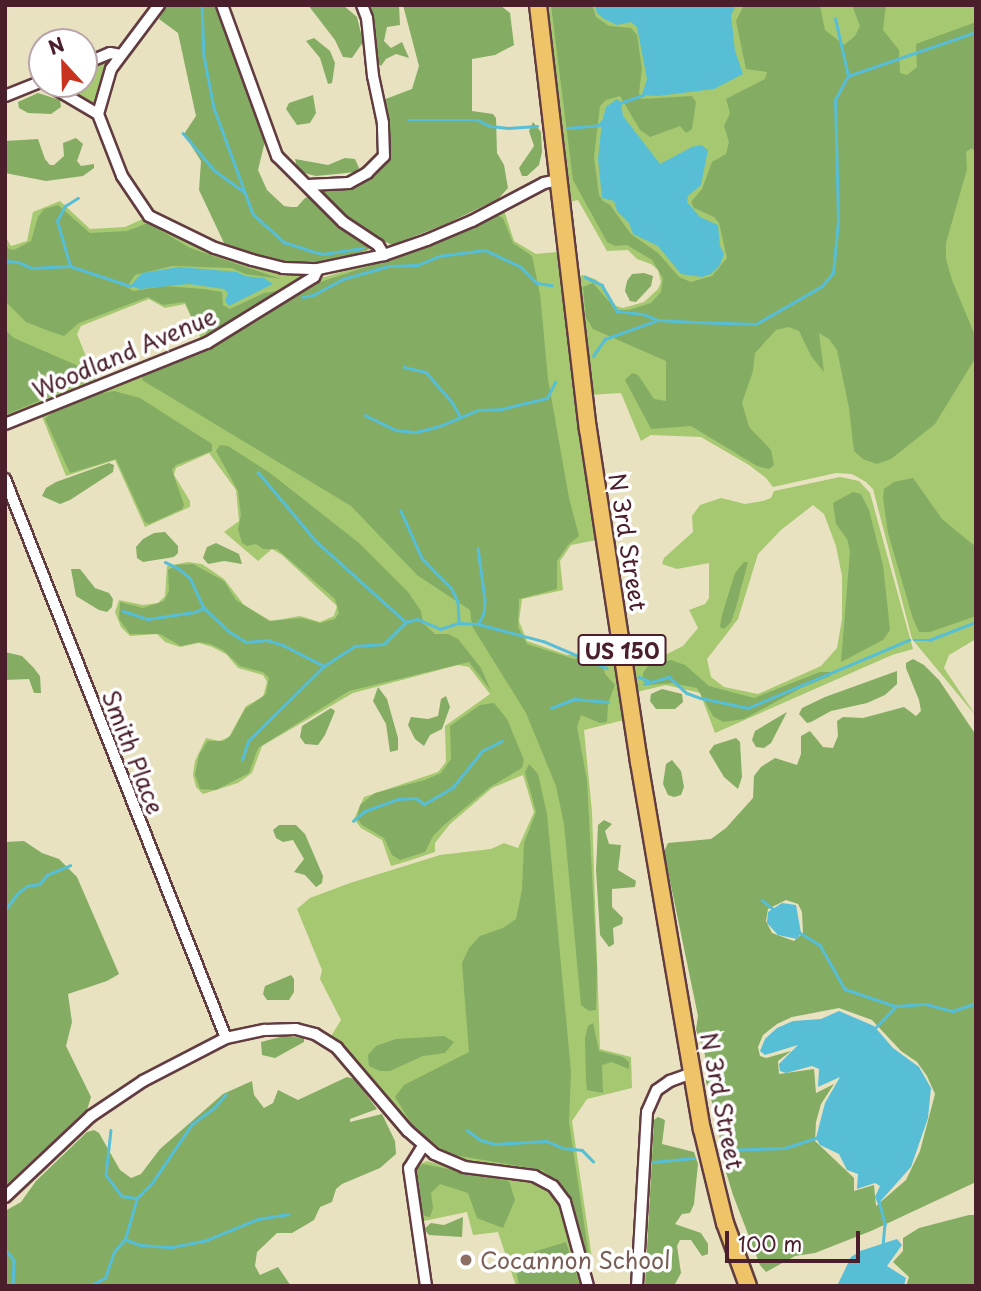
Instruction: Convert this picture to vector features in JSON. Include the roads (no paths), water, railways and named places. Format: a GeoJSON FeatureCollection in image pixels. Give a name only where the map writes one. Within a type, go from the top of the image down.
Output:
{"type":"FeatureCollection","features":[{"type":"Feature","properties":{"kind":"main road","name":"N 3rd Street"},"geometry":{"type":"LineString","coordinates":[[538,5],[600,507],[692,1073],[710,1169],[725,1223],[748,1286]]}},
{"type":"Feature","properties":{"kind":"street"},"geometry":{"type":"LineString","coordinates":[[159,5],[121,55],[106,81],[98,114],[122,176],[149,216],[215,248],[284,268],[318,269]]}},
{"type":"Feature","properties":{"kind":"street"},"geometry":{"type":"LineString","coordinates":[[222,5],[277,156],[343,222],[378,245],[384,255]]}},
{"type":"Feature","properties":{"kind":"street"},"geometry":{"type":"LineString","coordinates":[[308,186],[349,183],[367,173],[384,156],[383,123],[373,76],[367,18],[362,5]]}},
{"type":"Feature","properties":{"kind":"street"},"geometry":{"type":"LineString","coordinates":[[98,58],[110,53],[121,55]]}},
{"type":"Feature","properties":{"kind":"street"},"geometry":{"type":"LineString","coordinates":[[5,96],[28,87]]}},
{"type":"Feature","properties":{"kind":"street"},"geometry":{"type":"LineString","coordinates":[[71,98],[98,114]]}},
{"type":"Feature","properties":{"kind":"street","name":"Woodland Avenue"},"geometry":{"type":"LineString","coordinates":[[5,424],[207,343],[314,277],[318,269],[384,255],[472,221],[532,188],[558,180]]}},
{"type":"Feature","properties":{"kind":"street","name":"Smith Place"},"geometry":{"type":"LineString","coordinates":[[5,479],[226,1038]]}},
{"type":"Feature","properties":{"kind":"street"},"geometry":{"type":"LineString","coordinates":[[5,1197],[106,1105],[167,1067],[226,1038],[284,1029],[306,1031],[325,1040],[348,1058],[423,1146],[464,1167],[534,1177],[553,1186],[565,1202],[587,1286]]}},
{"type":"Feature","properties":{"kind":"street"},"geometry":{"type":"LineString","coordinates":[[637,1286],[647,1112],[652,1096],[661,1087],[692,1073]]}},
{"type":"Feature","properties":{"kind":"street"},"geometry":{"type":"LineString","coordinates":[[423,1146],[409,1168],[426,1286]]}},
{"type":"Feature","properties":{"kind":"water"},"geometry":{"type":"Polygon","coordinates":[[[595,5],[736,5],[731,15],[735,51],[743,74],[714,89],[658,96],[642,95],[647,79],[637,27],[631,22],[617,25],[604,19],[597,13],[595,5]]]}},
{"type":"Feature","properties":{"kind":"water"},"geometry":{"type":"Polygon","coordinates":[[[617,99],[621,103],[623,116],[660,164],[692,147],[701,145],[708,150],[701,185],[688,196],[687,202],[700,217],[718,225],[720,246],[724,254],[720,265],[711,274],[702,277],[681,274],[658,246],[633,234],[629,223],[617,211],[614,201],[602,198],[598,159],[602,122],[606,107],[617,99]]]}},
{"type":"Feature","properties":{"kind":"water"},"geometry":{"type":"Polygon","coordinates":[[[179,267],[237,272],[245,276],[264,278],[273,284],[229,306],[225,301],[228,293],[224,289],[189,284],[140,289],[130,286],[142,273],[179,267]]]}},
{"type":"Feature","properties":{"kind":"water"},"geometry":{"type":"Polygon","coordinates":[[[782,903],[796,905],[801,933],[797,939],[778,935],[767,923],[768,912],[782,903]]]}},
{"type":"Feature","properties":{"kind":"water"},"geometry":{"type":"Polygon","coordinates":[[[839,1011],[874,1026],[893,1048],[919,1067],[931,1088],[928,1118],[911,1167],[878,1204],[875,1197],[880,1186],[875,1183],[857,1189],[858,1174],[847,1170],[839,1154],[820,1145],[816,1138],[825,1103],[840,1077],[818,1087],[819,1069],[812,1066],[786,1073],[780,1071],[779,1064],[798,1045],[765,1055],[760,1051],[765,1039],[777,1028],[793,1021],[821,1019],[839,1011]]]}},
{"type":"Feature","properties":{"kind":"water"},"geometry":{"type":"Polygon","coordinates":[[[897,1239],[902,1245],[887,1266],[906,1278],[904,1286],[837,1286],[851,1257],[860,1251],[897,1239]]]}},
{"type":"Feature","properties":{"kind":"waterway"},"geometry":{"type":"LineString","coordinates":[[202,5],[204,56],[214,108],[253,214],[284,242],[311,251],[323,254],[363,248]]}},
{"type":"Feature","properties":{"kind":"waterway"},"geometry":{"type":"LineString","coordinates":[[585,277],[602,285],[617,311],[643,314],[658,320],[694,322],[756,324],[822,286],[833,273],[838,221],[835,100],[848,76],[835,19]]}},
{"type":"Feature","properties":{"kind":"waterway"},"geometry":{"type":"LineString","coordinates":[[848,76],[976,32]]}},
{"type":"Feature","properties":{"kind":"waterway"},"geometry":{"type":"LineString","coordinates":[[620,103],[643,95]]}},
{"type":"Feature","properties":{"kind":"waterway"},"geometry":{"type":"LineString","coordinates":[[408,120],[478,120],[490,126],[508,128],[537,126]]}},
{"type":"Feature","properties":{"kind":"waterway"},"geometry":{"type":"LineString","coordinates":[[567,128],[599,125],[603,121]]}},
{"type":"Feature","properties":{"kind":"waterway"},"geometry":{"type":"LineString","coordinates":[[183,133],[214,170],[243,191]]}},
{"type":"Feature","properties":{"kind":"waterway"},"geometry":{"type":"LineString","coordinates":[[70,266],[57,221],[65,206],[78,198]]}},
{"type":"Feature","properties":{"kind":"waterway"},"geometry":{"type":"LineString","coordinates":[[303,297],[313,295],[343,279],[389,266],[418,265],[439,256],[485,250],[520,266],[537,283],[552,285]]}},
{"type":"Feature","properties":{"kind":"waterway"},"geometry":{"type":"LineString","coordinates":[[5,261],[18,262],[32,268],[70,266],[130,286]]}},
{"type":"Feature","properties":{"kind":"waterway"},"geometry":{"type":"LineString","coordinates":[[593,356],[605,339],[658,320]]}},
{"type":"Feature","properties":{"kind":"waterway"},"geometry":{"type":"LineString","coordinates":[[404,367],[426,372],[452,402],[460,416]]}},
{"type":"Feature","properties":{"kind":"waterway"},"geometry":{"type":"LineString","coordinates":[[365,415],[396,430],[416,432],[440,426],[478,410],[501,409],[547,398],[555,382]]}},
{"type":"Feature","properties":{"kind":"waterway"},"geometry":{"type":"LineString","coordinates":[[258,472],[317,542],[406,622]]}},
{"type":"Feature","properties":{"kind":"waterway"},"geometry":{"type":"LineString","coordinates":[[401,511],[422,558],[452,589],[458,602],[459,622]]}},
{"type":"Feature","properties":{"kind":"waterway"},"geometry":{"type":"LineString","coordinates":[[478,548],[485,600],[484,614],[479,623]]}},
{"type":"Feature","properties":{"kind":"waterway"},"geometry":{"type":"LineString","coordinates":[[165,562],[190,578],[204,608],[230,632],[246,642],[267,640],[283,645],[324,666]]}},
{"type":"Feature","properties":{"kind":"waterway"},"geometry":{"type":"LineString","coordinates":[[123,611],[148,619],[195,612],[204,608]]}},
{"type":"Feature","properties":{"kind":"waterway"},"geometry":{"type":"LineString","coordinates":[[242,760],[248,741],[324,666],[355,646],[384,644],[406,622],[417,619],[440,629],[459,623],[478,624],[543,641],[607,668]]}},
{"type":"Feature","properties":{"kind":"waterway"},"geometry":{"type":"LineString","coordinates":[[914,640],[929,640],[976,622]]}},
{"type":"Feature","properties":{"kind":"waterway"},"geometry":{"type":"LineString","coordinates":[[644,684],[669,677],[687,693],[748,708],[909,640]]}},
{"type":"Feature","properties":{"kind":"waterway"},"geometry":{"type":"LineString","coordinates":[[639,677],[649,681]]}},
{"type":"Feature","properties":{"kind":"waterway"},"geometry":{"type":"LineString","coordinates":[[551,708],[575,699],[608,702]]}},
{"type":"Feature","properties":{"kind":"waterway"},"geometry":{"type":"LineString","coordinates":[[353,821],[365,811],[398,799],[416,798],[424,804],[453,787],[482,751],[502,741]]}},
{"type":"Feature","properties":{"kind":"waterway"},"geometry":{"type":"LineString","coordinates":[[5,910],[27,886],[39,884],[47,875],[70,865]]}},
{"type":"Feature","properties":{"kind":"waterway"},"geometry":{"type":"LineString","coordinates":[[762,900],[773,909]]}},
{"type":"Feature","properties":{"kind":"waterway"},"geometry":{"type":"LineString","coordinates":[[799,932],[820,945],[845,989],[895,1006]]}},
{"type":"Feature","properties":{"kind":"waterway"},"geometry":{"type":"LineString","coordinates":[[874,1029],[896,1006],[926,1004],[953,1011],[976,1003]]}},
{"type":"Feature","properties":{"kind":"waterway"},"geometry":{"type":"LineString","coordinates":[[89,1286],[105,1278],[114,1252],[125,1239],[137,1198],[152,1183],[192,1124],[214,1108],[226,1094]]}},
{"type":"Feature","properties":{"kind":"waterway"},"geometry":{"type":"LineString","coordinates":[[111,1130],[106,1175],[122,1196],[137,1198]]}},
{"type":"Feature","properties":{"kind":"waterway"},"geometry":{"type":"LineString","coordinates":[[467,1130],[481,1140],[495,1144],[546,1141],[563,1148],[582,1150],[593,1161]]}},
{"type":"Feature","properties":{"kind":"waterway"},"geometry":{"type":"LineString","coordinates":[[723,1150],[785,1148],[819,1137]]}},
{"type":"Feature","properties":{"kind":"waterway"},"geometry":{"type":"LineString","coordinates":[[653,1162],[694,1158]]}},
{"type":"Feature","properties":{"kind":"waterway"},"geometry":{"type":"LineString","coordinates":[[879,1201],[885,1224],[883,1246]]}},
{"type":"Feature","properties":{"kind":"waterway"},"geometry":{"type":"LineString","coordinates":[[127,1240],[140,1245],[172,1247],[207,1240],[258,1219],[289,1214]]}},
{"type":"Feature","properties":{"kind":"waterway"},"geometry":{"type":"LineString","coordinates":[[5,1249],[14,1260],[13,1286]]}},
{"type":"Feature","properties":{"kind":"place","name":"Cocannon School"},"geometry":{"type":"Point","coordinates":[466,1260]}}]}
